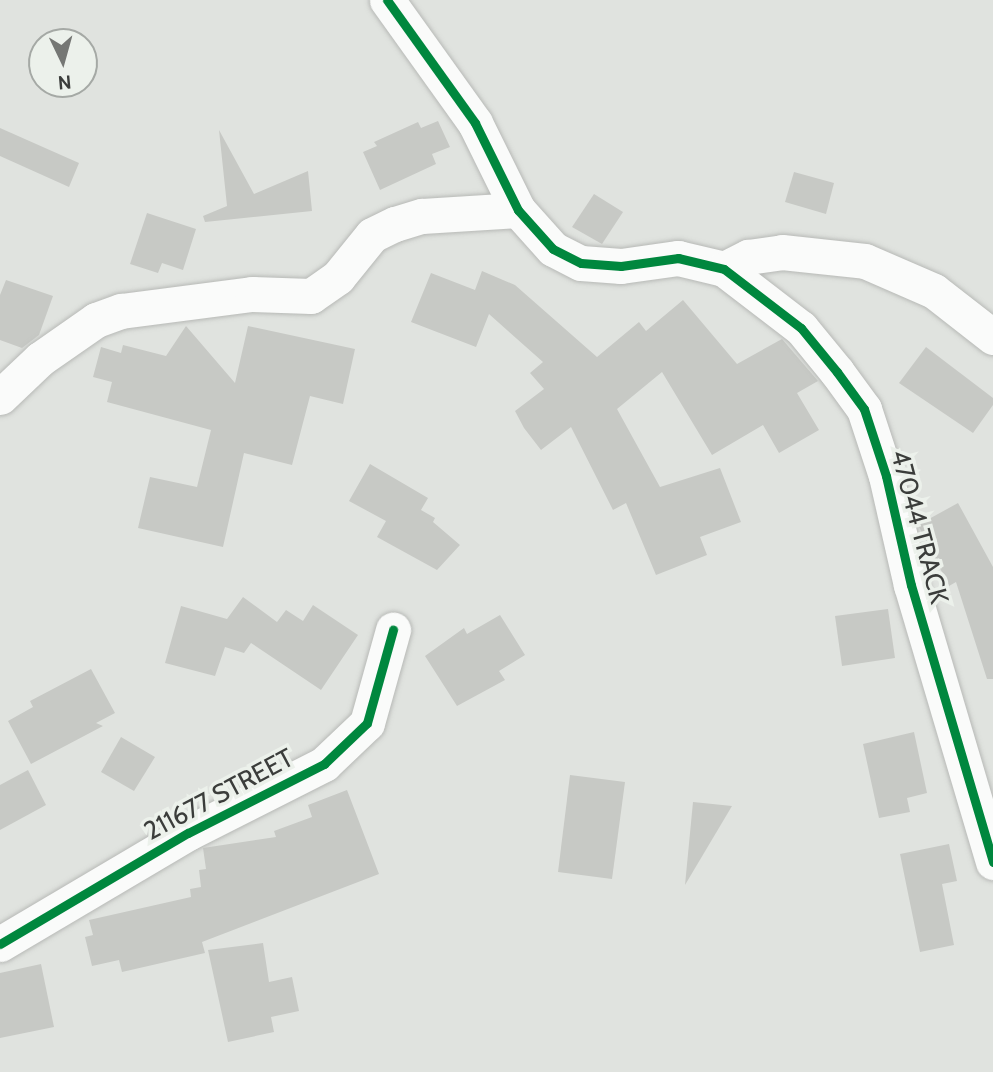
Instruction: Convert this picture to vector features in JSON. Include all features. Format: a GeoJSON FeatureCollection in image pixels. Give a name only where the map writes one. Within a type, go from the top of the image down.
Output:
{"type":"FeatureCollection","features":[{"type":"Feature","properties":{"kind":"street","name":"47044 TRACK"},"geometry":{"type":"LineString","coordinates":[[387,0],[475,123],[518,210],[553,249],[581,263],[621,266],[677,258],[724,270],[800,328],[864,409],[993,862]]}},
{"type":"Feature","properties":{"kind":"street"},"geometry":{"type":"LineString","coordinates":[[0,397],[64,343],[96,320],[121,310],[252,294],[311,296],[338,278],[372,236],[395,223],[422,216],[518,210]]}},
{"type":"Feature","properties":{"kind":"street"},"geometry":{"type":"LineString","coordinates":[[724,270],[748,257],[782,251],[865,261],[934,291],[993,337]]}},
{"type":"Feature","properties":{"kind":"street","name":"211677 STREET"},"geometry":{"type":"LineString","coordinates":[[0,944],[188,833],[324,764],[367,723],[393,630]]}},
{"type":"Feature","properties":{"kind":"building"},"geometry":{"type":"Polygon","coordinates":[[[438,121],[450,147],[432,154],[436,164],[380,190],[363,152],[377,146],[374,142],[418,122],[421,128],[438,121]]]}},
{"type":"Feature","properties":{"kind":"building"},"geometry":{"type":"Polygon","coordinates":[[[0,128],[79,163],[69,187],[0,156],[0,128]]]}},
{"type":"Feature","properties":{"kind":"building"},"geometry":{"type":"Polygon","coordinates":[[[219,130],[254,194],[308,171],[312,211],[205,222],[203,216],[227,206],[219,130]]]}},
{"type":"Feature","properties":{"kind":"building"},"geometry":{"type":"Polygon","coordinates":[[[794,172],[834,183],[826,214],[785,202],[794,172]]]}},
{"type":"Feature","properties":{"kind":"building"},"geometry":{"type":"Polygon","coordinates":[[[594,194],[623,212],[602,244],[572,227],[594,194]]]}},
{"type":"Feature","properties":{"kind":"building"},"geometry":{"type":"Polygon","coordinates":[[[147,213],[196,229],[183,270],[162,263],[158,273],[130,264],[147,213]]]}},
{"type":"Feature","properties":{"kind":"building"},"geometry":{"type":"Polygon","coordinates":[[[482,271],[515,285],[597,357],[639,322],[646,331],[683,300],[737,364],[782,339],[818,381],[797,393],[819,430],[779,453],[763,425],[712,455],[662,372],[617,409],[660,487],[720,468],[741,522],[700,537],[707,555],[656,575],[626,503],[613,510],[571,427],[541,450],[524,428],[515,411],[544,389],[530,373],[543,362],[489,314],[476,347],[411,322],[431,273],[475,290],[482,271]]]}},
{"type":"Feature","properties":{"kind":"building"},"geometry":{"type":"Polygon","coordinates":[[[6,280],[53,296],[39,335],[22,348],[0,340],[0,295],[6,280]]]}},
{"type":"Feature","properties":{"kind":"building"},"geometry":{"type":"Polygon","coordinates":[[[186,326],[235,383],[248,326],[355,349],[343,404],[310,396],[292,465],[244,453],[223,547],[138,528],[150,477],[197,487],[211,430],[107,402],[112,382],[93,377],[101,347],[121,353],[123,345],[166,356],[186,326]]]}},
{"type":"Feature","properties":{"kind":"building"},"geometry":{"type":"Polygon","coordinates":[[[926,347],[993,398],[993,405],[973,433],[899,383],[926,347]]]}},
{"type":"Feature","properties":{"kind":"building"},"geometry":{"type":"Polygon","coordinates":[[[370,464],[428,498],[421,510],[435,518],[433,522],[460,545],[437,570],[377,537],[386,521],[349,501],[370,464]]]}},
{"type":"Feature","properties":{"kind":"building"},"geometry":{"type":"Polygon","coordinates":[[[958,503],[993,567],[993,679],[987,679],[956,582],[949,586],[918,525],[958,503]]]}},
{"type":"Feature","properties":{"kind":"building"},"geometry":{"type":"Polygon","coordinates":[[[243,597],[277,622],[286,610],[303,621],[313,605],[358,635],[321,690],[251,643],[244,653],[225,647],[215,676],[165,663],[181,606],[227,619],[243,597]]]}},
{"type":"Feature","properties":{"kind":"building"},"geometry":{"type":"Polygon","coordinates":[[[888,609],[895,658],[842,666],[835,616],[888,609]]]}},
{"type":"Feature","properties":{"kind":"building"},"geometry":{"type":"Polygon","coordinates":[[[500,615],[525,655],[499,671],[505,680],[457,706],[425,656],[464,628],[467,634],[500,615]]]}},
{"type":"Feature","properties":{"kind":"building"},"geometry":{"type":"Polygon","coordinates":[[[91,669],[115,713],[96,723],[103,726],[31,764],[8,721],[33,707],[30,701],[91,669]]]}},
{"type":"Feature","properties":{"kind":"building"},"geometry":{"type":"Polygon","coordinates":[[[914,732],[927,793],[907,798],[910,812],[879,818],[863,744],[914,732]]]}},
{"type":"Feature","properties":{"kind":"building"},"geometry":{"type":"Polygon","coordinates":[[[121,737],[155,757],[134,791],[101,772],[121,737]]]}},
{"type":"Feature","properties":{"kind":"building"},"geometry":{"type":"Polygon","coordinates":[[[28,770],[46,805],[0,830],[0,785],[28,770]]]}},
{"type":"Feature","properties":{"kind":"building"},"geometry":{"type":"Polygon","coordinates":[[[570,775],[625,782],[612,879],[558,872],[570,775]]]}},
{"type":"Feature","properties":{"kind":"building"},"geometry":{"type":"Polygon","coordinates":[[[347,790],[379,874],[202,942],[205,953],[122,972],[119,960],[92,966],[85,937],[93,935],[89,920],[191,897],[190,889],[201,887],[199,870],[206,869],[203,848],[276,837],[274,831],[312,817],[308,805],[347,790]]]}},
{"type":"Feature","properties":{"kind":"building"},"geometry":{"type":"Polygon","coordinates":[[[693,802],[732,806],[685,885],[693,802]]]}},
{"type":"Feature","properties":{"kind":"building"},"geometry":{"type":"Polygon","coordinates":[[[949,844],[957,881],[942,884],[954,945],[920,952],[900,854],[949,844]]]}},
{"type":"Feature","properties":{"kind":"building"},"geometry":{"type":"Polygon","coordinates":[[[263,943],[269,982],[292,977],[299,1011],[271,1017],[274,1032],[228,1042],[208,950],[263,943]]]}},
{"type":"Feature","properties":{"kind":"building"},"geometry":{"type":"Polygon","coordinates":[[[41,964],[54,1027],[0,1038],[0,973],[41,964]]]}},
{"type":"Feature","properties":{"kind":"cycle path"},"geometry":{"type":"LineString","coordinates":[[387,0],[475,123],[518,210],[553,249],[581,263],[621,266],[678,258],[724,269],[801,328],[864,409],[886,476],[911,585],[993,862]]}},
{"type":"Feature","properties":{"kind":"cycle path"},"geometry":{"type":"LineString","coordinates":[[0,944],[188,833],[324,764],[367,723],[393,630]]}}]}
